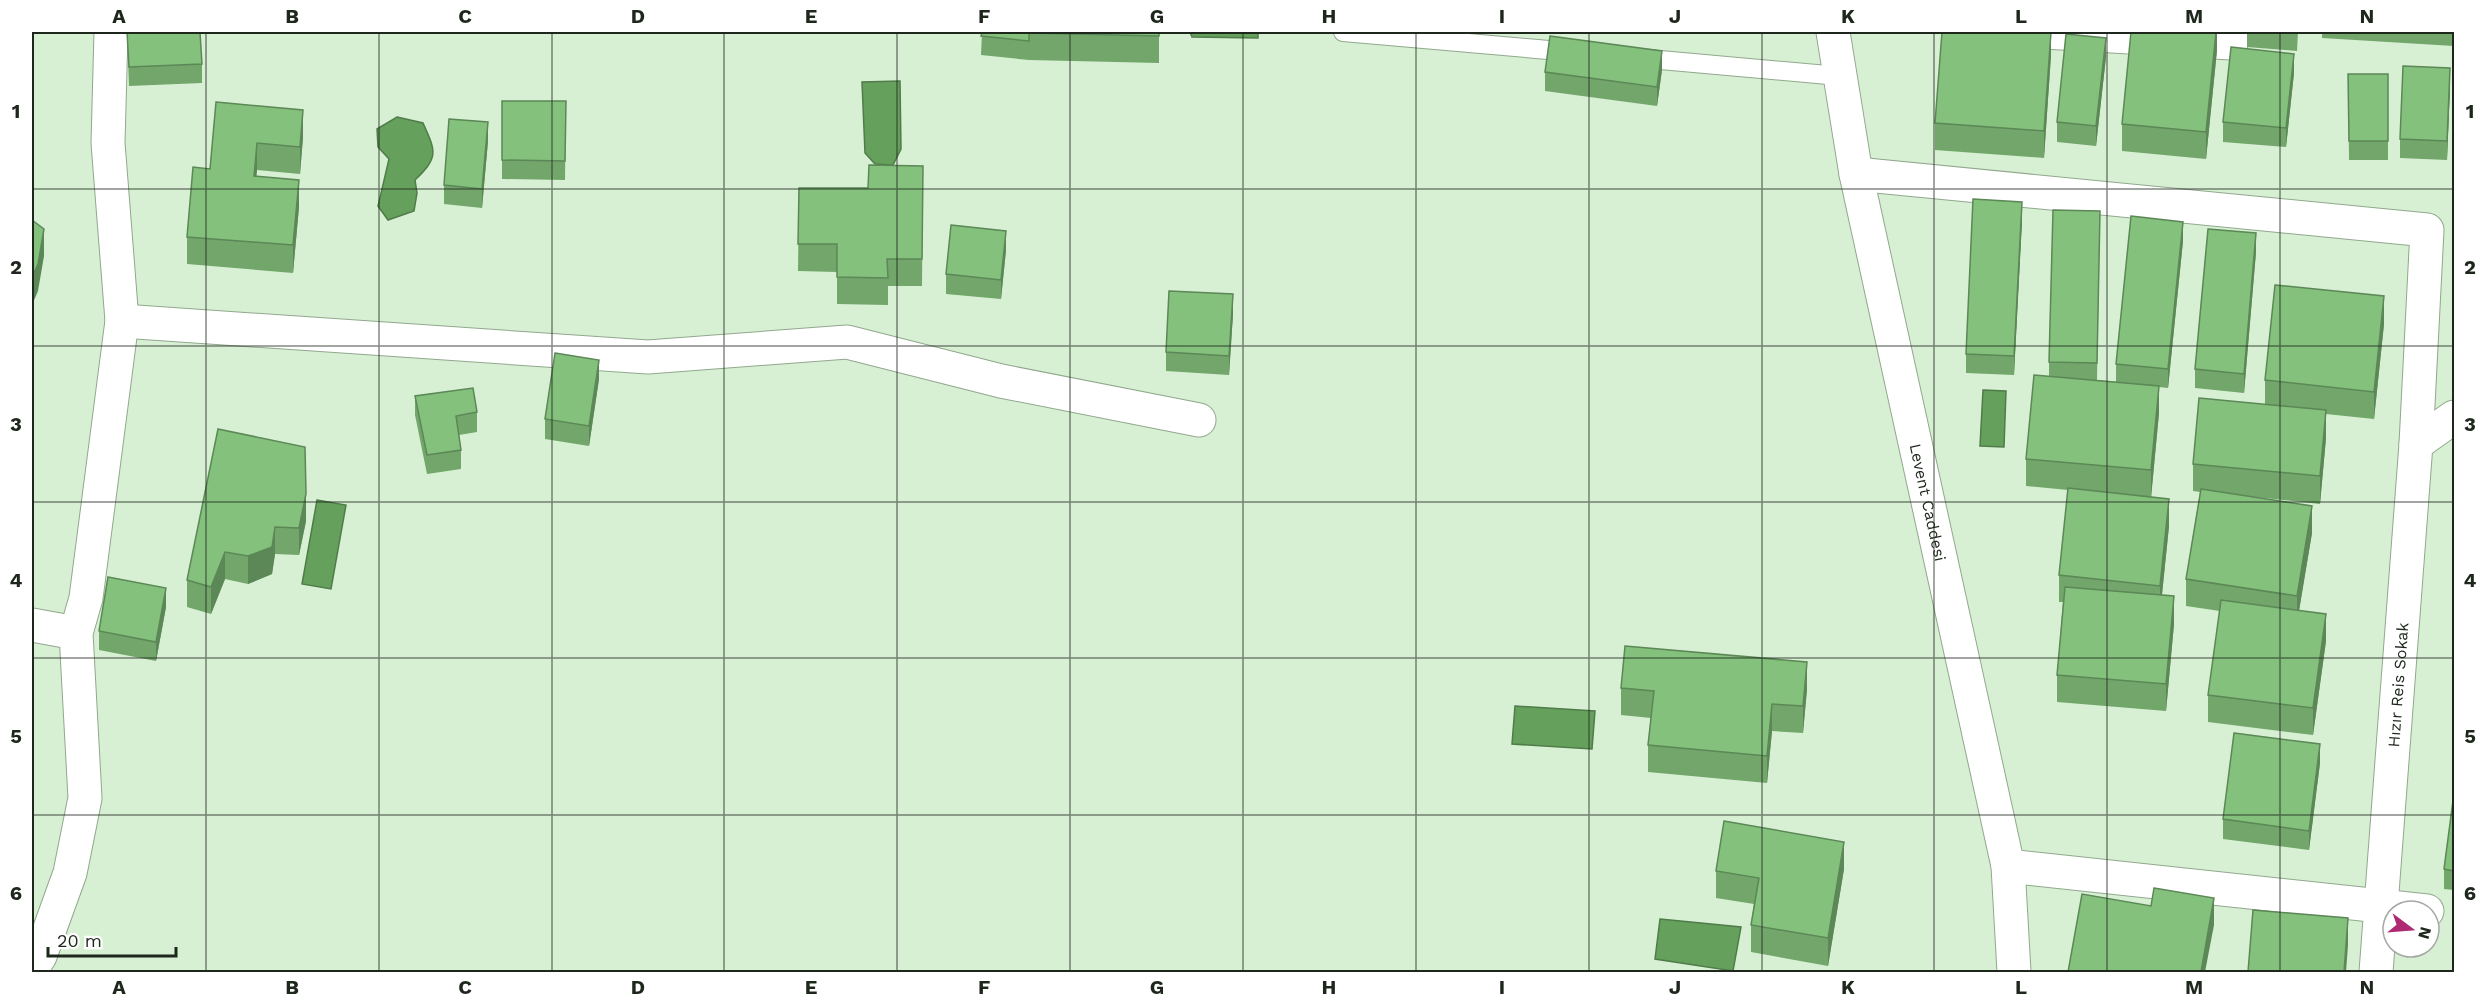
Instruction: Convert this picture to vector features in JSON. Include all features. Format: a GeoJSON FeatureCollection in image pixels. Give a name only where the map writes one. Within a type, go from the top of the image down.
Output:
{"type":"FeatureCollection","features":[{"type":"Feature","properties":{"kind":"street"},"geometry":{"type":"LineString","coordinates":[[32,968],[40,956],[70,873],[85,798],[76,633],[86,598],[122,321],[108,143],[111,32]]}},
{"type":"Feature","properties":{"kind":"street","name":"Levent Caddesi"},"geometry":{"type":"LineString","coordinates":[[1833,32],[1856,174],[2008,866],[2014,972]]}},
{"type":"Feature","properties":{"kind":"street"},"geometry":{"type":"LineString","coordinates":[[2044,32],[2231,43],[2232,32]]}},
{"type":"Feature","properties":{"kind":"street"},"geometry":{"type":"LineString","coordinates":[[1856,174],[2441,231]]}},
{"type":"Feature","properties":{"kind":"street","name":"Hızır Reis Sokak"},"geometry":{"type":"LineString","coordinates":[[2381,899],[2416,444],[2441,231]]}},
{"type":"Feature","properties":{"kind":"street"},"geometry":{"type":"LineString","coordinates":[[122,321],[648,357],[847,342],[1002,381],[1199,420]]}},
{"type":"Feature","properties":{"kind":"street"},"geometry":{"type":"LineString","coordinates":[[2416,444],[2454,417]]}},
{"type":"Feature","properties":{"kind":"street"},"geometry":{"type":"LineString","coordinates":[[32,625],[76,633]]}},
{"type":"Feature","properties":{"kind":"street"},"geometry":{"type":"LineString","coordinates":[[2008,866],[2381,905]]}},
{"type":"Feature","properties":{"kind":"street","name":"Hızır Reis Sokak"},"geometry":{"type":"LineString","coordinates":[[2376,972],[2381,905]]}},
{"type":"Feature","properties":{"kind":"lane"},"geometry":{"type":"LineString","coordinates":[[1343,32],[1591,54]]}},
{"type":"Feature","properties":{"kind":"lane"},"geometry":{"type":"LineString","coordinates":[[1615,56],[1839,76]]}},
{"type":"Feature","properties":{"kind":"shaded area"},"geometry":{"type":"Polygon","coordinates":[[[1190,32],[1258,32],[1258,38],[1192,37],[1190,32]]]}},
{"type":"Feature","properties":{"kind":"shaded area"},"geometry":{"type":"Polygon","coordinates":[[[900,81],[901,149],[893,165],[875,164],[865,153],[862,82],[900,81]]]}},
{"type":"Feature","properties":{"kind":"shaded area"},"geometry":{"type":"Polygon","coordinates":[[[397,117],[423,123],[431,141],[433,154],[432,160],[415,180],[417,193],[414,211],[388,220],[378,206],[389,159],[378,147],[377,129],[397,117]]]}},
{"type":"Feature","properties":{"kind":"shaded area"},"geometry":{"type":"Polygon","coordinates":[[[1983,390],[2006,391],[2004,447],[1980,446],[1983,390]]]}},
{"type":"Feature","properties":{"kind":"shaded area"},"geometry":{"type":"Polygon","coordinates":[[[317,500],[346,505],[331,589],[302,584],[317,500]]]}},
{"type":"Feature","properties":{"kind":"shaded area"},"geometry":{"type":"Polygon","coordinates":[[[1515,706],[1595,711],[1592,749],[1512,744],[1515,706]]]}},
{"type":"Feature","properties":{"kind":"shaded area"},"geometry":{"type":"Polygon","coordinates":[[[1660,919],[1741,927],[1733,971],[1655,959],[1660,919]]]}},
{"type":"Feature","properties":{"kind":"building"},"geometry":{"type":"Polygon","coordinates":[[[127,32],[200,32],[202,64],[129,67],[127,32]]]}},
{"type":"Feature","properties":{"kind":"building"},"geometry":{"type":"Polygon","coordinates":[[[982,32],[1029,32],[1029,41],[981,36],[982,32]]]}},
{"type":"Feature","properties":{"kind":"building"},"geometry":{"type":"Polygon","coordinates":[[[1159,32],[1159,36],[1029,33],[1159,32]]]}},
{"type":"Feature","properties":{"kind":"building"},"geometry":{"type":"Polygon","coordinates":[[[1942,32],[2051,32],[2044,131],[1935,123],[1942,32]]]}},
{"type":"Feature","properties":{"kind":"building"},"geometry":{"type":"Polygon","coordinates":[[[2131,32],[2216,32],[2206,132],[2122,124],[2131,32]]]}},
{"type":"Feature","properties":{"kind":"building"},"geometry":{"type":"Polygon","coordinates":[[[2066,34],[2106,38],[2096,126],[2057,122],[2066,34]]]}},
{"type":"Feature","properties":{"kind":"building"},"geometry":{"type":"Polygon","coordinates":[[[1550,36],[1662,51],[1657,87],[1545,72],[1550,36]]]}},
{"type":"Feature","properties":{"kind":"building"},"geometry":{"type":"Polygon","coordinates":[[[2231,47],[2294,54],[2286,128],[2223,122],[2231,47]]]}},
{"type":"Feature","properties":{"kind":"building"},"geometry":{"type":"Polygon","coordinates":[[[2403,66],[2450,68],[2447,141],[2400,139],[2403,66]]]}},
{"type":"Feature","properties":{"kind":"building"},"geometry":{"type":"Polygon","coordinates":[[[2348,74],[2388,74],[2388,141],[2349,141],[2348,74]]]}},
{"type":"Feature","properties":{"kind":"building"},"geometry":{"type":"Polygon","coordinates":[[[502,101],[566,101],[565,161],[502,160],[502,101]]]}},
{"type":"Feature","properties":{"kind":"building"},"geometry":{"type":"Polygon","coordinates":[[[216,102],[303,110],[300,147],[257,143],[254,176],[299,180],[293,245],[187,237],[193,167],[210,169],[216,102]]]}},
{"type":"Feature","properties":{"kind":"building"},"geometry":{"type":"Polygon","coordinates":[[[449,119],[488,122],[482,189],[444,185],[449,119]]]}},
{"type":"Feature","properties":{"kind":"building"},"geometry":{"type":"Polygon","coordinates":[[[869,165],[923,166],[922,259],[887,259],[888,278],[837,277],[837,244],[798,244],[799,188],[868,188],[869,165]]]}},
{"type":"Feature","properties":{"kind":"building"},"geometry":{"type":"Polygon","coordinates":[[[1973,199],[2022,202],[2014,356],[1966,354],[1973,199]]]}},
{"type":"Feature","properties":{"kind":"building"},"geometry":{"type":"Polygon","coordinates":[[[2053,210],[2100,211],[2097,363],[2049,362],[2053,210]]]}},
{"type":"Feature","properties":{"kind":"building"},"geometry":{"type":"Polygon","coordinates":[[[2131,216],[2183,222],[2168,369],[2116,364],[2131,216]]]}},
{"type":"Feature","properties":{"kind":"building"},"geometry":{"type":"Polygon","coordinates":[[[32,220],[44,229],[38,264],[32,277],[32,220]]]}},
{"type":"Feature","properties":{"kind":"building"},"geometry":{"type":"Polygon","coordinates":[[[951,225],[1006,231],[1001,280],[946,274],[951,225]]]}},
{"type":"Feature","properties":{"kind":"building"},"geometry":{"type":"Polygon","coordinates":[[[2208,229],[2256,233],[2244,374],[2195,369],[2208,229]]]}},
{"type":"Feature","properties":{"kind":"building"},"geometry":{"type":"Polygon","coordinates":[[[2275,285],[2384,296],[2374,392],[2265,380],[2275,285]]]}},
{"type":"Feature","properties":{"kind":"building"},"geometry":{"type":"Polygon","coordinates":[[[1169,291],[1233,294],[1229,356],[1166,352],[1169,291]]]}},
{"type":"Feature","properties":{"kind":"building"},"geometry":{"type":"Polygon","coordinates":[[[555,353],[599,360],[589,426],[545,419],[555,353]]]}},
{"type":"Feature","properties":{"kind":"building"},"geometry":{"type":"Polygon","coordinates":[[[2034,375],[2159,386],[2151,470],[2026,459],[2034,375]]]}},
{"type":"Feature","properties":{"kind":"building"},"geometry":{"type":"Polygon","coordinates":[[[473,388],[477,412],[456,416],[461,450],[427,455],[415,396],[473,388]]]}},
{"type":"Feature","properties":{"kind":"building"},"geometry":{"type":"Polygon","coordinates":[[[2199,398],[2326,410],[2320,476],[2193,464],[2199,398]]]}},
{"type":"Feature","properties":{"kind":"building"},"geometry":{"type":"Polygon","coordinates":[[[218,429],[305,447],[306,494],[299,528],[275,527],[272,547],[248,556],[225,552],[211,587],[187,580],[218,429]]]}},
{"type":"Feature","properties":{"kind":"building"},"geometry":{"type":"Polygon","coordinates":[[[2068,488],[2169,499],[2160,586],[2059,575],[2068,488]]]}},
{"type":"Feature","properties":{"kind":"building"},"geometry":{"type":"Polygon","coordinates":[[[2201,489],[2312,506],[2297,596],[2186,579],[2201,489]]]}},
{"type":"Feature","properties":{"kind":"building"},"geometry":{"type":"Polygon","coordinates":[[[108,577],[166,588],[156,642],[99,631],[108,577]]]}},
{"type":"Feature","properties":{"kind":"building"},"geometry":{"type":"Polygon","coordinates":[[[2065,587],[2174,596],[2166,684],[2057,675],[2065,587]]]}},
{"type":"Feature","properties":{"kind":"building"},"geometry":{"type":"Polygon","coordinates":[[[2221,600],[2326,614],[2313,708],[2208,695],[2221,600]]]}},
{"type":"Feature","properties":{"kind":"building"},"geometry":{"type":"Polygon","coordinates":[[[1625,646],[1807,662],[1803,706],[1772,704],[1767,756],[1648,745],[1654,691],[1621,688],[1625,646]]]}},
{"type":"Feature","properties":{"kind":"building"},"geometry":{"type":"Polygon","coordinates":[[[2234,733],[2320,744],[2309,831],[2223,819],[2234,733]]]}},
{"type":"Feature","properties":{"kind":"building"},"geometry":{"type":"Polygon","coordinates":[[[2454,793],[2454,871],[2444,869],[2454,793]]]}},
{"type":"Feature","properties":{"kind":"building"},"geometry":{"type":"Polygon","coordinates":[[[1724,821],[1844,842],[1828,938],[1751,925],[1759,878],[1716,871],[1724,821]]]}},
{"type":"Feature","properties":{"kind":"building"},"geometry":{"type":"Polygon","coordinates":[[[2154,888],[2214,898],[2201,972],[2068,972],[2082,894],[2151,906],[2154,888]]]}},
{"type":"Feature","properties":{"kind":"building"},"geometry":{"type":"Polygon","coordinates":[[[2253,910],[2348,918],[2344,972],[2248,972],[2253,910]]]}}]}
